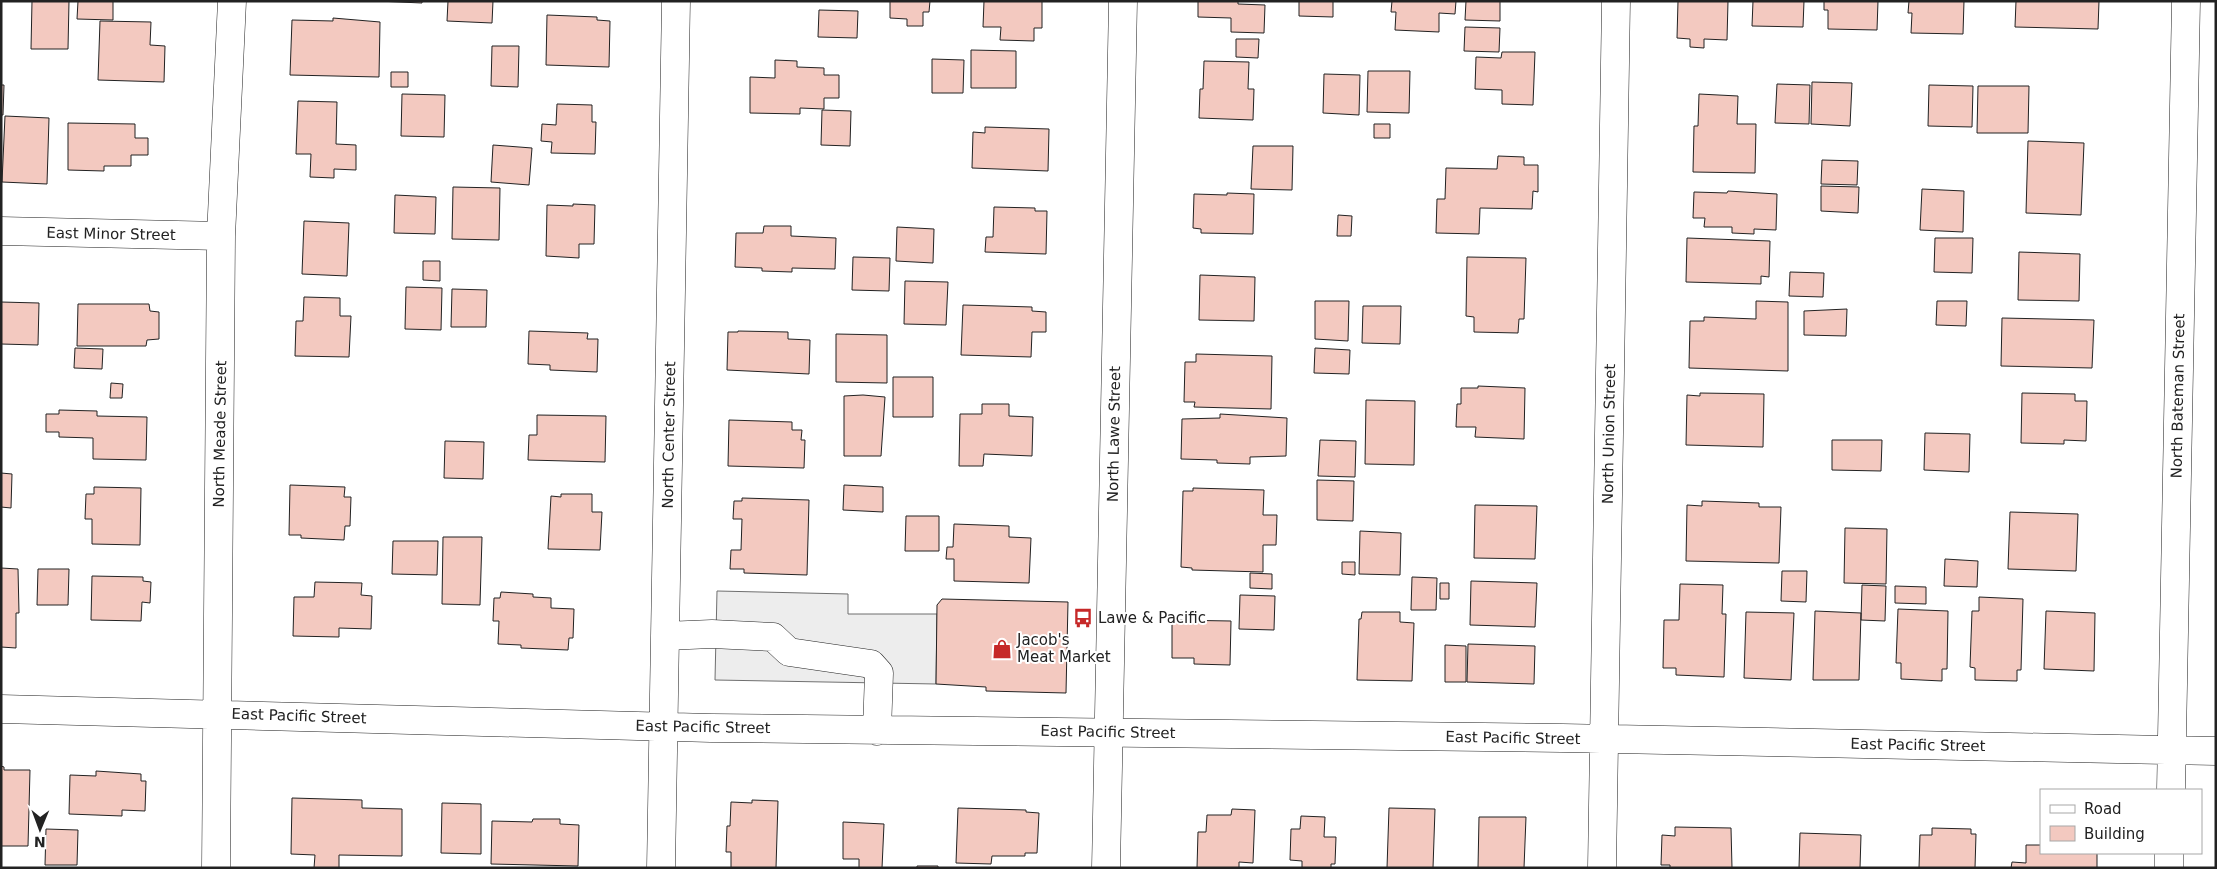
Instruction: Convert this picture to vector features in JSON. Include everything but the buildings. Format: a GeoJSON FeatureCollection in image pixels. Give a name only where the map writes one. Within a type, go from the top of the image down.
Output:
{"type":"FeatureCollection","features":[{"type":"Feature","properties":{"kind":"street","name":"North Meade Street"},"geometry":{"type":"LineString","coordinates":[[216,868],[219,714],[222,236],[232,1]]}},
{"type":"Feature","properties":{"kind":"street","name":"North Center Street"},"geometry":{"type":"LineString","coordinates":[[661,868],[676,1]]}},
{"type":"Feature","properties":{"kind":"street","name":"North Lawe Street"},"geometry":{"type":"LineString","coordinates":[[1106,868],[1123,1]]}},
{"type":"Feature","properties":{"kind":"street","name":"North Union Street"},"geometry":{"type":"LineString","coordinates":[[1602,868],[1616,1]]}},
{"type":"Feature","properties":{"kind":"street","name":"North Bateman Street"},"geometry":{"type":"LineString","coordinates":[[2171,789],[2186,1]]}},
{"type":"Feature","properties":{"kind":"street","name":"East Minor Street"},"geometry":{"type":"LineString","coordinates":[[1,231],[222,236]]}},
{"type":"Feature","properties":{"kind":"street"},"geometry":{"type":"LineString","coordinates":[[665,636],[712,634],[774,637],[789,652],[871,664],[879,673],[878,731]]}},
{"type":"Feature","properties":{"kind":"street","name":"East Pacific Street"},"geometry":{"type":"LineString","coordinates":[[1,709],[878,731],[1109,732],[1604,739],[2216,751]]}},
{"type":"Feature","properties":{"kind":"street"},"geometry":{"type":"LineString","coordinates":[[2169,854],[2169,868]]}},
{"type":"Feature","properties":{"kind":"shaded area"},"geometry":{"type":"Polygon","coordinates":[[[717,591],[848,594],[848,614],[937,614],[936,684],[715,680],[717,591]]]}},
{"type":"Feature","properties":{"kind":"place","name":"Lawe & Pacific"},"geometry":{"type":"Point","coordinates":[1083,618]}},
{"type":"Feature","properties":{"kind":"place","name":"Jacob's Meat Market"},"geometry":{"type":"Point","coordinates":[1002,649]}}]}
